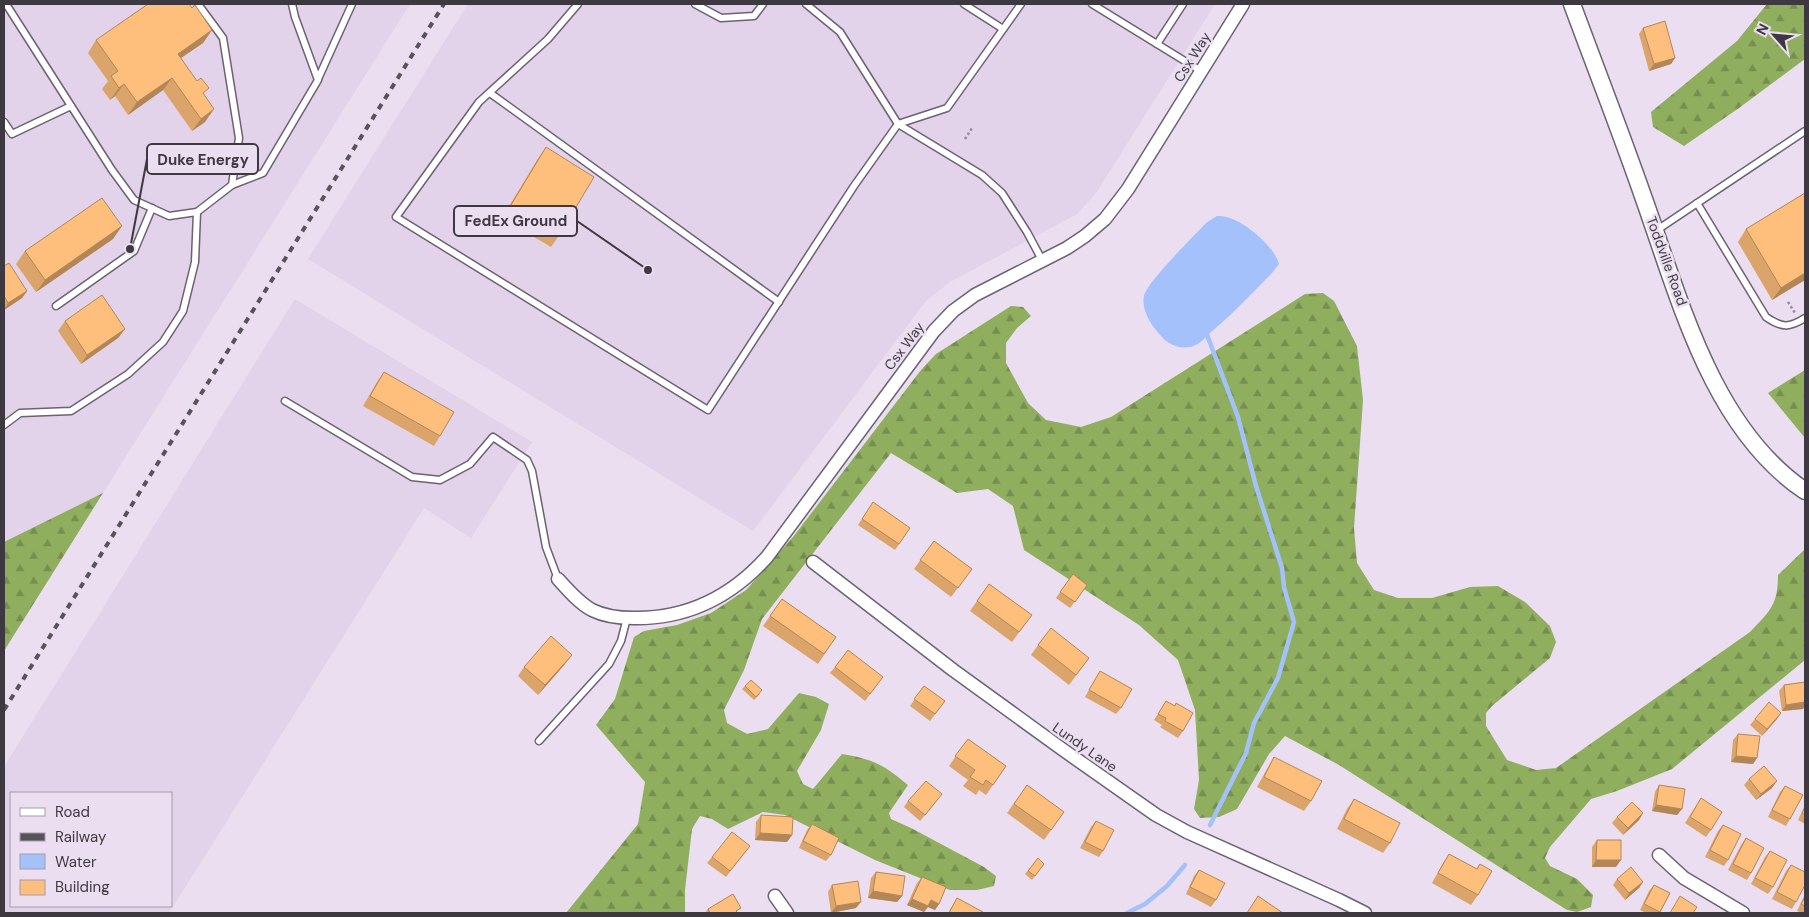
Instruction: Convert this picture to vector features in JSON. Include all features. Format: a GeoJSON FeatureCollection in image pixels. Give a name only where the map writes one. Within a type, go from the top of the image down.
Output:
{"type":"FeatureCollection","features":[{"type":"Feature","properties":{"kind":"street","name":"Csx Way"},"geometry":{"type":"LineString","coordinates":[[558,579],[572,594],[592,610],[618,618],[644,619],[682,614],[705,605],[739,585],[767,557],[934,331],[953,311],[975,295],[1067,248],[1085,236],[1104,219],[1128,189],[1243,4]]}},
{"type":"Feature","properties":{"kind":"street","name":"Toddville Road"},"geometry":{"type":"LineString","coordinates":[[1572,4],[1696,340],[1723,400],[1740,427],[1761,453],[1786,477],[1805,491]]}},
{"type":"Feature","properties":{"kind":"street","name":"Lundy Lane"},"geometry":{"type":"LineString","coordinates":[[813,562],[953,670],[1156,815],[1187,832],[1365,913]]}},
{"type":"Feature","properties":{"kind":"street"},"geometry":{"type":"LineString","coordinates":[[1659,855],[1684,878],[1743,913]]}},
{"type":"Feature","properties":{"kind":"street"},"geometry":{"type":"LineString","coordinates":[[775,896],[787,913]]}},
{"type":"Feature","properties":{"kind":"lane"},"geometry":{"type":"LineString","coordinates":[[6,4],[112,170],[134,200],[169,216],[197,212],[232,185],[263,174],[318,79],[352,4]]}},
{"type":"Feature","properties":{"kind":"lane"},"geometry":{"type":"LineString","coordinates":[[198,4],[223,38],[239,138],[232,185]]}},
{"type":"Feature","properties":{"kind":"lane"},"geometry":{"type":"LineString","coordinates":[[292,4],[318,79]]}},
{"type":"Feature","properties":{"kind":"lane"},"geometry":{"type":"LineString","coordinates":[[578,4],[548,38],[479,102],[396,217],[708,410],[854,186],[898,124],[947,108],[1020,4]]}},
{"type":"Feature","properties":{"kind":"lane"},"geometry":{"type":"LineString","coordinates":[[695,4],[721,18],[754,16],[763,4]]}},
{"type":"Feature","properties":{"kind":"lane"},"geometry":{"type":"LineString","coordinates":[[806,4],[840,32],[898,124],[982,175],[1002,193],[1042,260]]}},
{"type":"Feature","properties":{"kind":"lane"},"geometry":{"type":"LineString","coordinates":[[964,4],[1003,29]]}},
{"type":"Feature","properties":{"kind":"lane"},"geometry":{"type":"LineString","coordinates":[[1092,4],[1201,71]]}},
{"type":"Feature","properties":{"kind":"lane"},"geometry":{"type":"LineString","coordinates":[[1157,44],[1184,4]]}},
{"type":"Feature","properties":{"kind":"lane"},"geometry":{"type":"LineString","coordinates":[[490,93],[779,302]]}},
{"type":"Feature","properties":{"kind":"lane"},"geometry":{"type":"LineString","coordinates":[[4,122],[12,134],[71,106]]}},
{"type":"Feature","properties":{"kind":"lane"},"geometry":{"type":"LineString","coordinates":[[1656,230],[1805,131]]}},
{"type":"Feature","properties":{"kind":"lane"},"geometry":{"type":"LineString","coordinates":[[1697,203],[1766,316],[1774,323],[1784,325],[1793,325],[1805,318]]}},
{"type":"Feature","properties":{"kind":"lane"},"geometry":{"type":"LineString","coordinates":[[56,306],[134,251],[152,208]]}},
{"type":"Feature","properties":{"kind":"lane"},"geometry":{"type":"LineString","coordinates":[[4,425],[20,413],[71,410],[128,374],[163,342],[183,311],[196,262],[197,212]]}},
{"type":"Feature","properties":{"kind":"lane"},"geometry":{"type":"LineString","coordinates":[[285,400],[412,477],[440,480],[470,464],[493,437],[527,460],[532,471],[546,547],[558,579]]}},
{"type":"Feature","properties":{"kind":"lane"},"geometry":{"type":"LineString","coordinates":[[539,741],[609,664],[621,641],[626,618]]}},
{"type":"Feature","properties":{"kind":"path"},"geometry":{"type":"LineString","coordinates":[[965,139],[972,128]]}},
{"type":"Feature","properties":{"kind":"shaded area"},"geometry":{"type":"Polygon","coordinates":[[[4,4],[410,4],[103,493],[4,542],[4,4]]]}},
{"type":"Feature","properties":{"kind":"shaded area"},"geometry":{"type":"Polygon","coordinates":[[[468,4],[1215,4],[1096,193],[1077,214],[950,282],[926,301],[753,531],[308,259],[468,4]]]}},
{"type":"Feature","properties":{"kind":"shaded area"},"geometry":{"type":"Polygon","coordinates":[[[295,299],[532,442],[471,538],[424,508],[169,913],[4,913],[4,767],[295,299]]]}},
{"type":"Feature","properties":{"kind":"green space"},"geometry":{"type":"Polygon","coordinates":[[[1767,4],[1805,4],[1805,59],[1684,146],[1653,127],[1651,112],[1737,41],[1767,4]]]}},
{"type":"Feature","properties":{"kind":"green space"},"geometry":{"type":"Polygon","coordinates":[[[1323,293],[1334,301],[1357,346],[1363,400],[1354,528],[1357,563],[1374,590],[1398,598],[1432,598],[1470,587],[1498,586],[1525,602],[1550,626],[1556,642],[1550,658],[1486,713],[1486,726],[1507,760],[1536,770],[1556,768],[1750,632],[1772,607],[1778,585],[1778,575],[1805,549],[1805,660],[1672,769],[1617,791],[1591,799],[1550,847],[1545,858],[1550,866],[1577,879],[1593,895],[1591,907],[1577,912],[1567,910],[1339,765],[1285,736],[1269,754],[1237,809],[1219,817],[1200,818],[1194,809],[1199,780],[1195,710],[1178,660],[1139,625],[1024,550],[1013,506],[988,489],[957,493],[891,453],[762,619],[744,670],[724,710],[727,723],[747,734],[768,729],[799,693],[816,697],[829,704],[821,730],[797,771],[803,784],[813,789],[842,754],[878,764],[908,785],[889,813],[891,819],[984,867],[996,876],[994,886],[977,890],[950,890],[875,860],[785,815],[763,812],[728,829],[712,819],[700,816],[692,829],[685,890],[685,913],[566,913],[638,824],[645,782],[596,725],[615,699],[634,637],[644,631],[677,625],[711,613],[746,590],[793,537],[921,370],[936,354],[1011,306],[1023,307],[1031,316],[1017,328],[1006,343],[1006,363],[1028,403],[1046,420],[1081,427],[1111,417],[1305,294],[1323,293]]]}},
{"type":"Feature","properties":{"kind":"green space"},"geometry":{"type":"Polygon","coordinates":[[[1805,370],[1805,438],[1768,393],[1805,370]]]}},
{"type":"Feature","properties":{"kind":"green space"},"geometry":{"type":"Polygon","coordinates":[[[103,493],[4,651],[4,542],[103,493]]]}},
{"type":"Feature","properties":{"kind":"water"},"geometry":{"type":"Polygon","coordinates":[[[1217,216],[1235,220],[1245,225],[1270,248],[1279,264],[1227,318],[1200,342],[1189,347],[1176,346],[1165,340],[1151,323],[1144,307],[1144,296],[1153,281],[1172,259],[1206,223],[1217,216]]]}},
{"type":"Feature","properties":{"kind":"building"},"geometry":{"type":"Polygon","coordinates":[[[148,4],[189,4],[192,8],[195,5],[212,30],[178,54],[197,81],[201,78],[209,88],[203,93],[214,109],[201,119],[172,78],[137,102],[124,84],[119,88],[111,76],[118,71],[96,40],[148,4]]]}},
{"type":"Feature","properties":{"kind":"building"},"geometry":{"type":"Polygon","coordinates":[[[1665,21],[1675,58],[1654,64],[1643,28],[1665,21]]]}},
{"type":"Feature","properties":{"kind":"building"},"geometry":{"type":"Polygon","coordinates":[[[546,147],[594,177],[560,234],[511,205],[546,147]]]}},
{"type":"Feature","properties":{"kind":"building"},"geometry":{"type":"Polygon","coordinates":[[[1805,193],[1805,273],[1781,288],[1746,229],[1805,193]]]}},
{"type":"Feature","properties":{"kind":"building"},"geometry":{"type":"Polygon","coordinates":[[[102,198],[122,226],[45,280],[25,251],[102,198]]]}},
{"type":"Feature","properties":{"kind":"building"},"geometry":{"type":"Polygon","coordinates":[[[9,263],[27,291],[8,303],[4,296],[4,266],[9,263]]]}},
{"type":"Feature","properties":{"kind":"building"},"geometry":{"type":"Polygon","coordinates":[[[102,295],[125,329],[87,355],[65,321],[102,295]]]}},
{"type":"Feature","properties":{"kind":"building"},"geometry":{"type":"Polygon","coordinates":[[[384,372],[454,412],[440,436],[370,396],[384,372]]]}},
{"type":"Feature","properties":{"kind":"building"},"geometry":{"type":"Polygon","coordinates":[[[873,502],[910,528],[899,544],[862,519],[873,502]]]}},
{"type":"Feature","properties":{"kind":"building"},"geometry":{"type":"Polygon","coordinates":[[[934,541],[972,569],[958,588],[920,560],[934,541]]]}},
{"type":"Feature","properties":{"kind":"building"},"geometry":{"type":"Polygon","coordinates":[[[1073,574],[1087,585],[1075,602],[1060,592],[1073,574]]]}},
{"type":"Feature","properties":{"kind":"building"},"geometry":{"type":"Polygon","coordinates":[[[989,584],[1032,615],[1019,632],[977,601],[989,584]]]}},
{"type":"Feature","properties":{"kind":"building"},"geometry":{"type":"Polygon","coordinates":[[[782,599],[836,637],[824,654],[770,616],[782,599]]]}},
{"type":"Feature","properties":{"kind":"building"},"geometry":{"type":"Polygon","coordinates":[[[1051,628],[1089,658],[1076,675],[1038,645],[1051,628]]]}},
{"type":"Feature","properties":{"kind":"building"},"geometry":{"type":"Polygon","coordinates":[[[551,636],[572,655],[545,685],[524,667],[551,636]]]}},
{"type":"Feature","properties":{"kind":"building"},"geometry":{"type":"Polygon","coordinates":[[[848,650],[883,677],[870,694],[835,667],[848,650]]]}},
{"type":"Feature","properties":{"kind":"building"},"geometry":{"type":"Polygon","coordinates":[[[1100,671],[1132,689],[1121,708],[1089,690],[1100,671]]]}},
{"type":"Feature","properties":{"kind":"building"},"geometry":{"type":"Polygon","coordinates":[[[751,680],[762,690],[756,697],[745,686],[751,680]]]}},
{"type":"Feature","properties":{"kind":"building"},"geometry":{"type":"Polygon","coordinates":[[[1805,682],[1805,702],[1786,705],[1784,685],[1805,682]]]}},
{"type":"Feature","properties":{"kind":"building"},"geometry":{"type":"Polygon","coordinates":[[[924,686],[945,701],[935,714],[914,699],[924,686]]]}},
{"type":"Feature","properties":{"kind":"building"},"geometry":{"type":"Polygon","coordinates":[[[1166,701],[1175,706],[1176,703],[1193,713],[1183,731],[1165,721],[1166,718],[1158,714],[1166,701]]]}},
{"type":"Feature","properties":{"kind":"building"},"geometry":{"type":"Polygon","coordinates":[[[1769,702],[1781,713],[1767,729],[1755,719],[1769,702]]]}},
{"type":"Feature","properties":{"kind":"building"},"geometry":{"type":"Polygon","coordinates":[[[1738,734],[1760,736],[1757,758],[1736,756],[1738,734]]]}},
{"type":"Feature","properties":{"kind":"building"},"geometry":{"type":"Polygon","coordinates":[[[968,739],[1006,766],[993,785],[986,780],[983,785],[970,777],[975,770],[955,756],[968,739]]]}},
{"type":"Feature","properties":{"kind":"building"},"geometry":{"type":"Polygon","coordinates":[[[1274,757],[1322,781],[1311,801],[1264,777],[1274,757]]]}},
{"type":"Feature","properties":{"kind":"building"},"geometry":{"type":"Polygon","coordinates":[[[1764,766],[1777,781],[1761,794],[1749,779],[1764,766]]]}},
{"type":"Feature","properties":{"kind":"building"},"geometry":{"type":"Polygon","coordinates":[[[926,781],[942,794],[925,815],[908,801],[926,781]]]}},
{"type":"Feature","properties":{"kind":"building"},"geometry":{"type":"Polygon","coordinates":[[[1027,785],[1064,812],[1051,830],[1014,804],[1027,785]]]}},
{"type":"Feature","properties":{"kind":"building"},"geometry":{"type":"Polygon","coordinates":[[[1659,785],[1685,789],[1682,809],[1656,805],[1659,785]]]}},
{"type":"Feature","properties":{"kind":"building"},"geometry":{"type":"Polygon","coordinates":[[[1785,786],[1803,795],[1790,819],[1772,810],[1785,786]]]}},
{"type":"Feature","properties":{"kind":"building"},"geometry":{"type":"Polygon","coordinates":[[[1701,798],[1722,812],[1711,830],[1690,817],[1701,798]]]}},
{"type":"Feature","properties":{"kind":"building"},"geometry":{"type":"Polygon","coordinates":[[[1354,799],[1400,823],[1390,843],[1344,819],[1354,799]]]}},
{"type":"Feature","properties":{"kind":"building"},"geometry":{"type":"Polygon","coordinates":[[[1632,802],[1643,813],[1628,828],[1617,817],[1632,802]]]}},
{"type":"Feature","properties":{"kind":"building"},"geometry":{"type":"Polygon","coordinates":[[[761,815],[793,817],[792,835],[760,833],[761,815]]]}},
{"type":"Feature","properties":{"kind":"building"},"geometry":{"type":"Polygon","coordinates":[[[1096,821],[1114,830],[1103,851],[1085,842],[1096,821]]]}},
{"type":"Feature","properties":{"kind":"building"},"geometry":{"type":"Polygon","coordinates":[[[812,824],[839,838],[831,855],[803,841],[812,824]]]}},
{"type":"Feature","properties":{"kind":"building"},"geometry":{"type":"Polygon","coordinates":[[[1723,825],[1741,834],[1728,860],[1710,850],[1723,825]]]}},
{"type":"Feature","properties":{"kind":"building"},"geometry":{"type":"Polygon","coordinates":[[[732,832],[750,846],[730,871],[712,857],[732,832]]]}},
{"type":"Feature","properties":{"kind":"building"},"geometry":{"type":"Polygon","coordinates":[[[1746,838],[1764,848],[1751,873],[1733,864],[1746,838]]]}},
{"type":"Feature","properties":{"kind":"building"},"geometry":{"type":"Polygon","coordinates":[[[1597,840],[1621,840],[1621,860],[1596,860],[1597,840]]]}},
{"type":"Feature","properties":{"kind":"building"},"geometry":{"type":"Polygon","coordinates":[[[1770,851],[1787,860],[1773,887],[1755,878],[1770,851]]]}},
{"type":"Feature","properties":{"kind":"building"},"geometry":{"type":"Polygon","coordinates":[[[1449,854],[1477,869],[1480,864],[1492,871],[1478,895],[1438,873],[1449,854]]]}},
{"type":"Feature","properties":{"kind":"building"},"geometry":{"type":"Polygon","coordinates":[[[1038,858],[1044,864],[1035,876],[1028,871],[1038,858]]]}},
{"type":"Feature","properties":{"kind":"building"},"geometry":{"type":"Polygon","coordinates":[[[1791,865],[1805,872],[1805,885],[1796,902],[1777,892],[1791,865]]]}},
{"type":"Feature","properties":{"kind":"building"},"geometry":{"type":"Polygon","coordinates":[[[1631,867],[1643,882],[1629,893],[1617,879],[1631,867]]]}},
{"type":"Feature","properties":{"kind":"building"},"geometry":{"type":"Polygon","coordinates":[[[1199,870],[1225,883],[1216,900],[1190,887],[1199,870]]]}},
{"type":"Feature","properties":{"kind":"building"},"geometry":{"type":"Polygon","coordinates":[[[876,872],[905,876],[902,896],[873,891],[876,872]]]}},
{"type":"Feature","properties":{"kind":"building"},"geometry":{"type":"Polygon","coordinates":[[[922,877],[946,887],[939,904],[931,900],[928,906],[912,899],[922,877]]]}},
{"type":"Feature","properties":{"kind":"building"},"geometry":{"type":"Polygon","coordinates":[[[858,881],[861,902],[836,906],[832,885],[858,881]]]}},
{"type":"Feature","properties":{"kind":"building"},"geometry":{"type":"Polygon","coordinates":[[[1654,885],[1670,893],[1660,912],[1644,904],[1654,885]]]}},
{"type":"Feature","properties":{"kind":"building"},"geometry":{"type":"Polygon","coordinates":[[[733,894],[741,908],[736,911],[738,913],[710,913],[708,909],[733,894]]]}},
{"type":"Feature","properties":{"kind":"building"},"geometry":{"type":"Polygon","coordinates":[[[1258,896],[1283,913],[1247,913],[1258,896]]]}},
{"type":"Feature","properties":{"kind":"building"},"geometry":{"type":"Polygon","coordinates":[[[1680,896],[1697,907],[1693,913],[1670,913],[1680,896]]]}},
{"type":"Feature","properties":{"kind":"building"},"geometry":{"type":"Polygon","coordinates":[[[1805,897],[1805,906],[1801,904],[1805,897]]]}},
{"type":"Feature","properties":{"kind":"building"},"geometry":{"type":"Polygon","coordinates":[[[957,898],[983,912],[983,913],[949,913],[957,898]]]}},
{"type":"Feature","properties":{"kind":"waterway"},"geometry":{"type":"LineString","coordinates":[[1206,332],[1238,417],[1256,486],[1282,568],[1284,587],[1294,622],[1278,678],[1254,723],[1246,753],[1210,825]]}},
{"type":"Feature","properties":{"kind":"waterway"},"geometry":{"type":"LineString","coordinates":[[1127,913],[1145,904],[1167,886],[1185,865]]}},
{"type":"Feature","properties":{"kind":"railway"},"geometry":{"type":"LineString","coordinates":[[4,710],[444,4]]}},
{"type":"Feature","properties":{"kind":"place","name":"Duke Energy"},"geometry":{"type":"Point","coordinates":[130,249]}},
{"type":"Feature","properties":{"kind":"place","name":"FedEx Ground"},"geometry":{"type":"Point","coordinates":[648,270]}}]}
